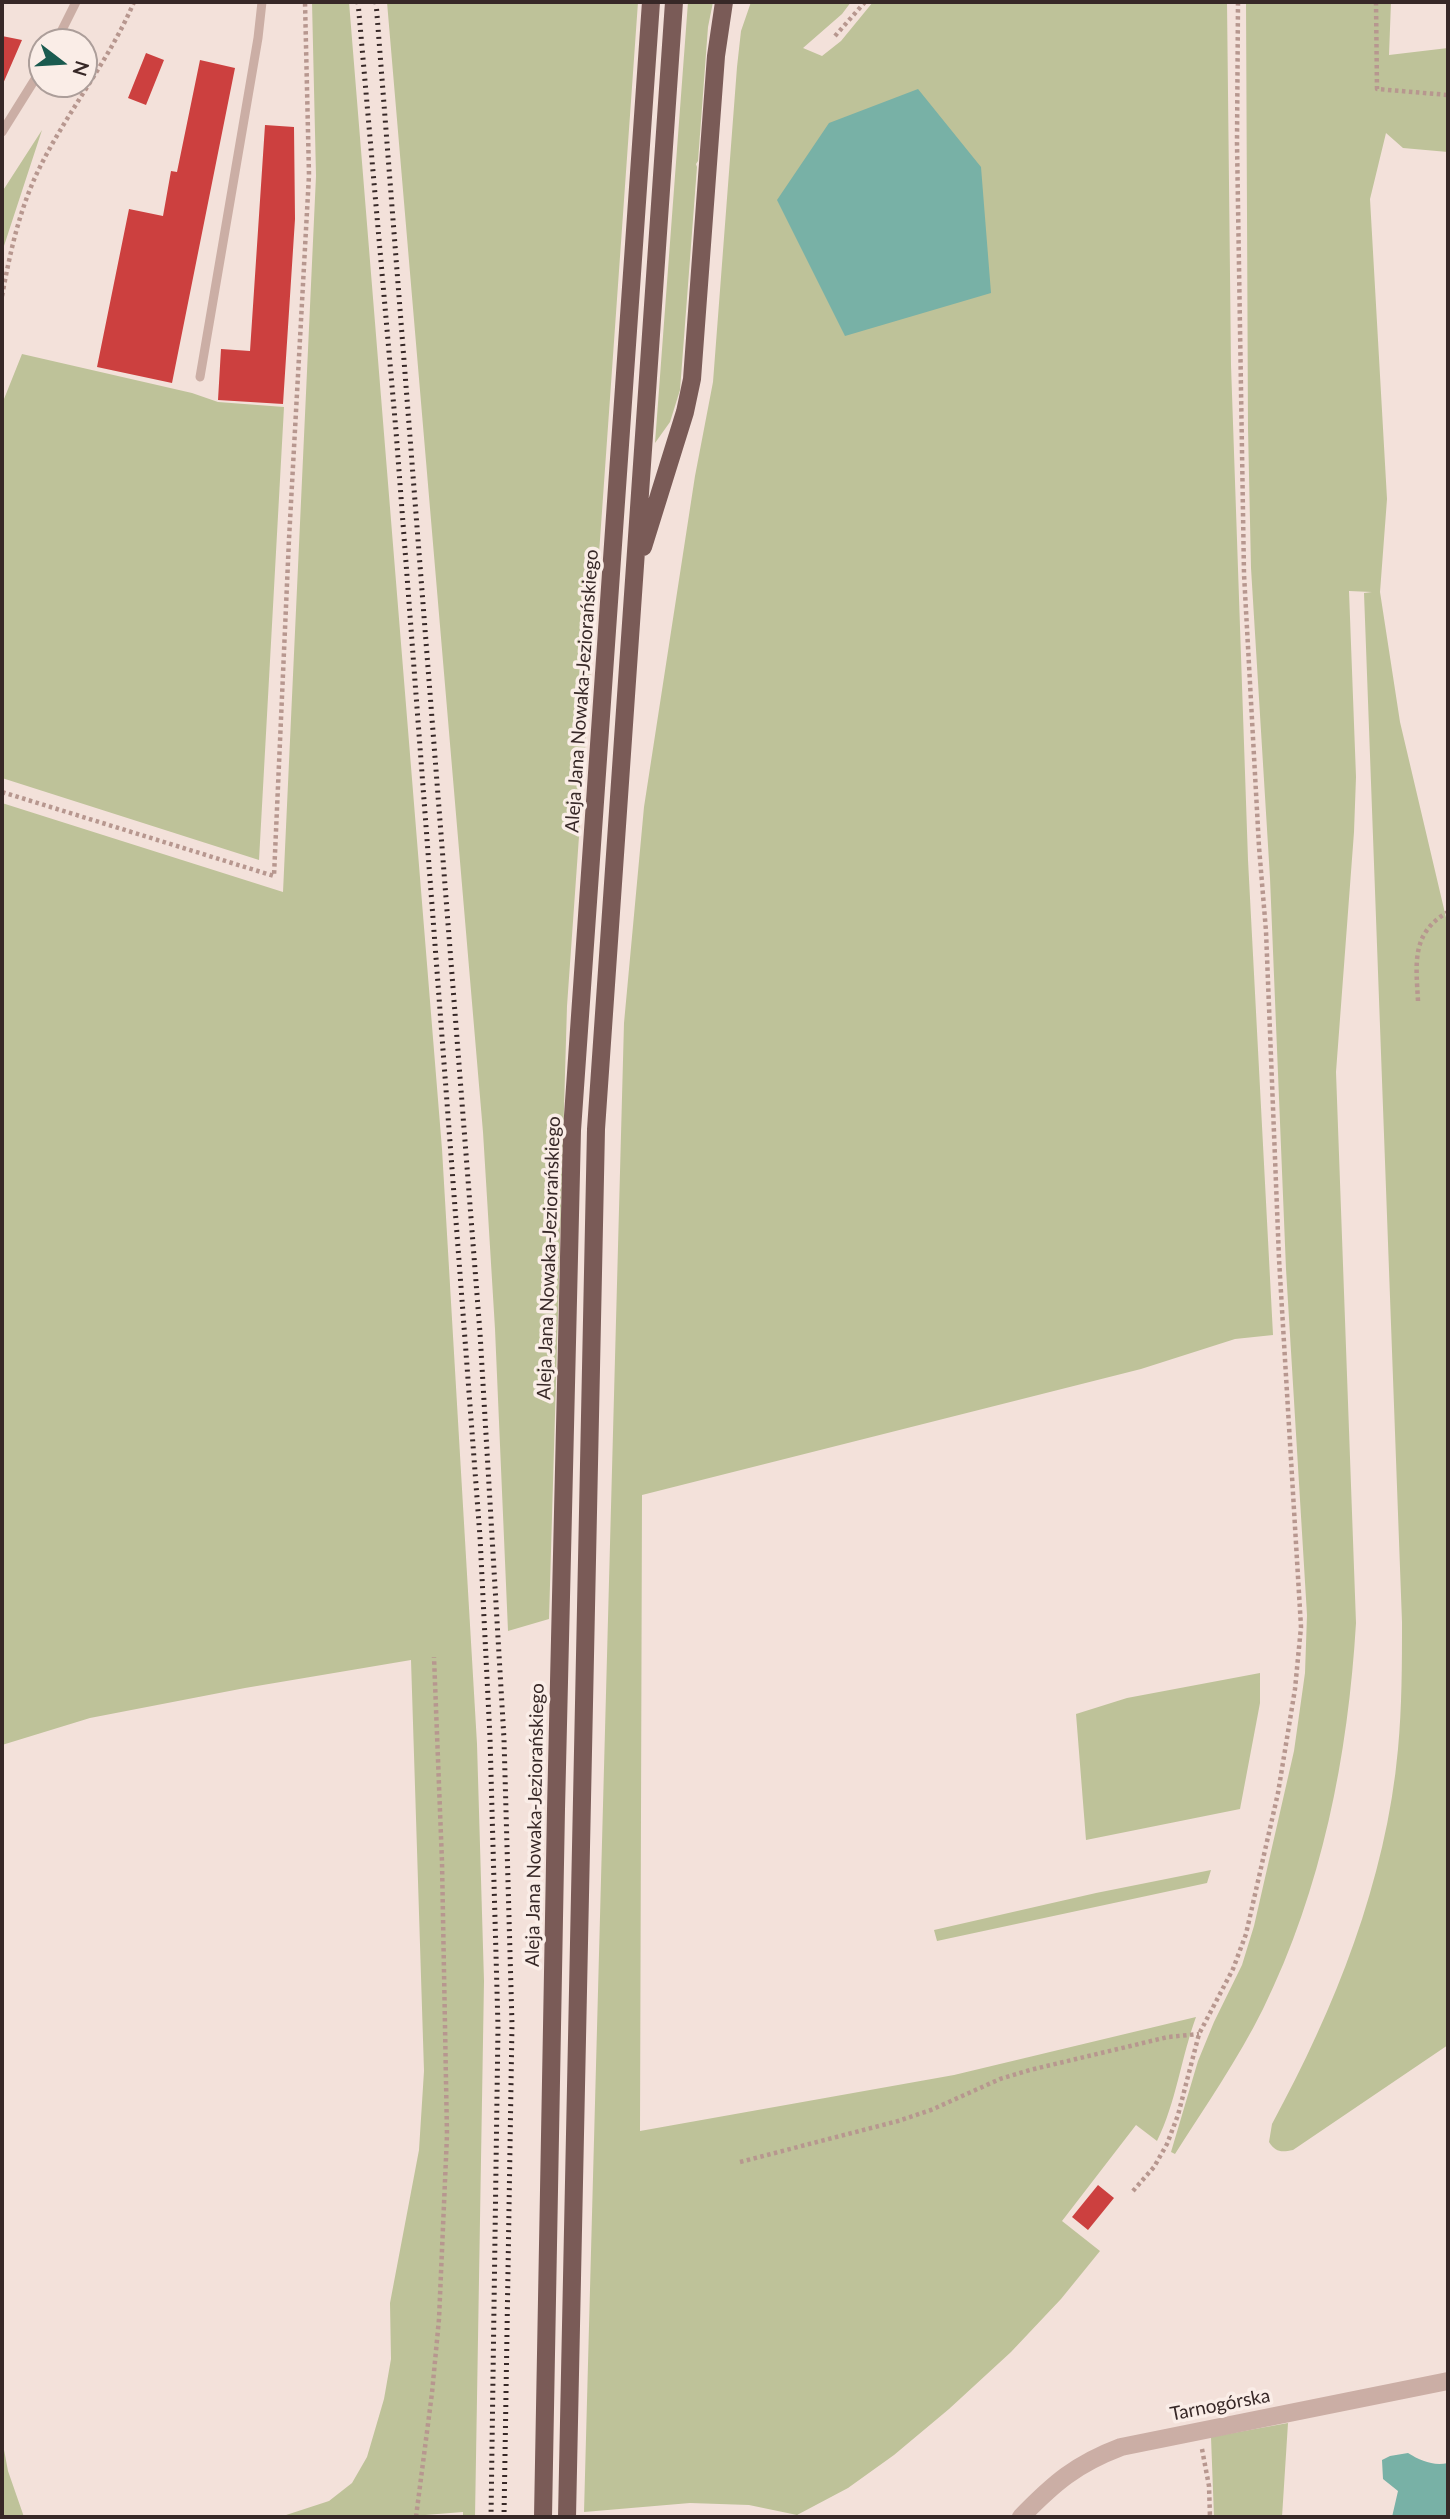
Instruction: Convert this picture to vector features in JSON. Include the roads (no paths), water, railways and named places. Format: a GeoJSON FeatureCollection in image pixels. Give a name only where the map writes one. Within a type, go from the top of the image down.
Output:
{"type":"FeatureCollection","features":[{"type":"Feature","properties":{"kind":"main road","name":"Aleja Jana Nowaka-Jeziorańskiego"},"geometry":{"type":"LineString","coordinates":[[543,2517],[572,1130],[651,2]]}},
{"type":"Feature","properties":{"kind":"main road"},"geometry":{"type":"LineString","coordinates":[[567,2517],[596,1129],[674,2]]}},
{"type":"Feature","properties":{"kind":"main road"},"geometry":{"type":"LineString","coordinates":[[633,580],[685,412],[692,379],[716,56],[724,2]]}},
{"type":"Feature","properties":{"kind":"street","name":"Tarnogórska"},"geometry":{"type":"LineString","coordinates":[[1021,2517],[1044,2493],[1091,2459],[1121,2447],[1448,2381]]}},
{"type":"Feature","properties":{"kind":"lane"},"geometry":{"type":"LineString","coordinates":[[63,28],[76,2]]}},
{"type":"Feature","properties":{"kind":"lane"},"geometry":{"type":"LineString","coordinates":[[200,377],[258,38],[261,2]]}},
{"type":"Feature","properties":{"kind":"lane"},"geometry":{"type":"LineString","coordinates":[[2,132],[28,90]]}},
{"type":"Feature","properties":{"kind":"water"},"geometry":{"type":"Polygon","coordinates":[[[918,89],[981,167],[991,293],[845,336],[777,200],[829,123],[918,89]]]}},
{"type":"Feature","properties":{"kind":"water"},"geometry":{"type":"Polygon","coordinates":[[[1408,2453],[1427,2462],[1448,2463],[1448,2517],[1392,2517],[1398,2491],[1383,2479],[1382,2460],[1408,2453]]]}},
{"type":"Feature","properties":{"kind":"railway"},"geometry":{"type":"LineString","coordinates":[[358,2],[396,431],[480,1537],[490,1738],[498,2027],[491,2517]]}},
{"type":"Feature","properties":{"kind":"railway"},"geometry":{"type":"LineString","coordinates":[[376,2],[480,1333],[504,1739],[512,2024],[504,2517]]}}]}
